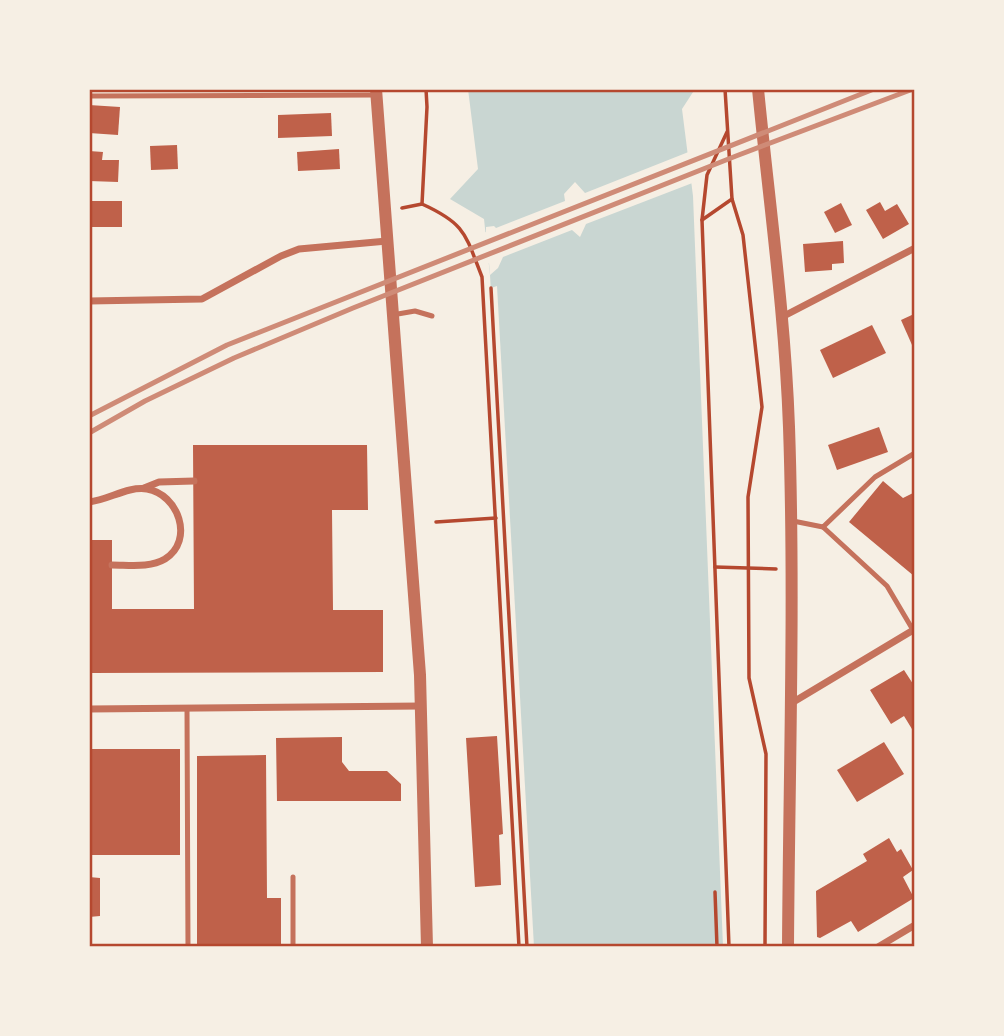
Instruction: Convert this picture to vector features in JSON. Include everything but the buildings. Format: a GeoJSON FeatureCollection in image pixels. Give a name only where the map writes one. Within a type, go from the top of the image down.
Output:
{"type":"FeatureCollection","features":[{"type":"Feature","properties":{"kind":"street"},"geometry":{"type":"LineString","coordinates":[[758,89],[789,425],[788,947]]}},
{"type":"Feature","properties":{"kind":"street"},"geometry":{"type":"LineString","coordinates":[[376,92],[422,706],[427,947]]}},
{"type":"Feature","properties":{"kind":"street"},"geometry":{"type":"LineString","coordinates":[[89,301],[202,299],[299,249],[387,241]]}},
{"type":"Feature","properties":{"kind":"street"},"geometry":{"type":"LineString","coordinates":[[781,318],[915,248]]}},
{"type":"Feature","properties":{"kind":"street"},"geometry":{"type":"LineString","coordinates":[[89,502],[159,482],[194,481]]}},
{"type":"Feature","properties":{"kind":"street"},"geometry":{"type":"LineString","coordinates":[[112,565],[153,565],[168,558],[177,546],[181,530],[180,516],[172,503],[161,494],[143,488]]}},
{"type":"Feature","properties":{"kind":"street"},"geometry":{"type":"LineString","coordinates":[[790,704],[914,629]]}},
{"type":"Feature","properties":{"kind":"street"},"geometry":{"type":"LineString","coordinates":[[89,709],[422,706]]}},
{"type":"Feature","properties":{"kind":"street"},"geometry":{"type":"LineString","coordinates":[[878,947],[915,925]]}},
{"type":"Feature","properties":{"kind":"lane"},"geometry":{"type":"LineString","coordinates":[[89,96],[376,92]]}},
{"type":"Feature","properties":{"kind":"lane"},"geometry":{"type":"LineString","coordinates":[[393,314],[415,311],[432,316]]}},
{"type":"Feature","properties":{"kind":"lane"},"geometry":{"type":"LineString","coordinates":[[823,527],[875,477],[915,453]]}},
{"type":"Feature","properties":{"kind":"lane"},"geometry":{"type":"LineString","coordinates":[[790,521],[823,527],[887,586],[914,629]]}},
{"type":"Feature","properties":{"kind":"lane"},"geometry":{"type":"LineString","coordinates":[[187,708],[188,947]]}},
{"type":"Feature","properties":{"kind":"lane"},"geometry":{"type":"LineString","coordinates":[[293,877],[293,947]]}},
{"type":"Feature","properties":{"kind":"path"},"geometry":{"type":"LineString","coordinates":[[422,204],[426,89]]}},
{"type":"Feature","properties":{"kind":"path"},"geometry":{"type":"LineString","coordinates":[[725,89],[732,199],[743,235],[762,407],[748,497],[748,568],[749,678],[766,754],[765,947]]}},
{"type":"Feature","properties":{"kind":"path"},"geometry":{"type":"LineString","coordinates":[[729,129],[707,175],[702,220],[729,947]]}},
{"type":"Feature","properties":{"kind":"path"},"geometry":{"type":"LineString","coordinates":[[702,220],[732,199]]}},
{"type":"Feature","properties":{"kind":"path"},"geometry":{"type":"LineString","coordinates":[[402,208],[422,204],[455,222],[465,234],[482,277],[519,947]]}},
{"type":"Feature","properties":{"kind":"path"},"geometry":{"type":"LineString","coordinates":[[491,288],[527,947]]}},
{"type":"Feature","properties":{"kind":"path"},"geometry":{"type":"LineString","coordinates":[[436,522],[496,518]]}},
{"type":"Feature","properties":{"kind":"path"},"geometry":{"type":"LineString","coordinates":[[715,567],[790,569]]}},
{"type":"Feature","properties":{"kind":"path"},"geometry":{"type":"LineString","coordinates":[[715,892],[717,947]]}},
{"type":"Feature","properties":{"kind":"shaded area"},"geometry":{"type":"Polygon","coordinates":[[[468,89],[695,89],[682,109],[693,196],[723,947],[527,947],[490,275],[484,219],[450,199],[478,169],[468,89]]]}},
{"type":"Feature","properties":{"kind":"pier"},"geometry":{"type":"Polygon","coordinates":[[[691,151],[695,182],[586,224],[580,237],[572,230],[503,257],[498,268],[490,275],[489,263],[486,264],[483,233],[486,232],[486,227],[496,228],[565,201],[564,194],[575,182],[585,193],[691,151]]]}},
{"type":"Feature","properties":{"kind":"pier"},"geometry":{"type":"Polygon","coordinates":[[[497,286],[534,947],[527,947],[491,288],[497,286]]]}},
{"type":"Feature","properties":{"kind":"railway"},"geometry":{"type":"LineString","coordinates":[[89,416],[227,345],[874,89]]}},
{"type":"Feature","properties":{"kind":"railway"},"geometry":{"type":"LineString","coordinates":[[89,433],[145,401],[234,358],[353,308],[913,89]]}}]}
